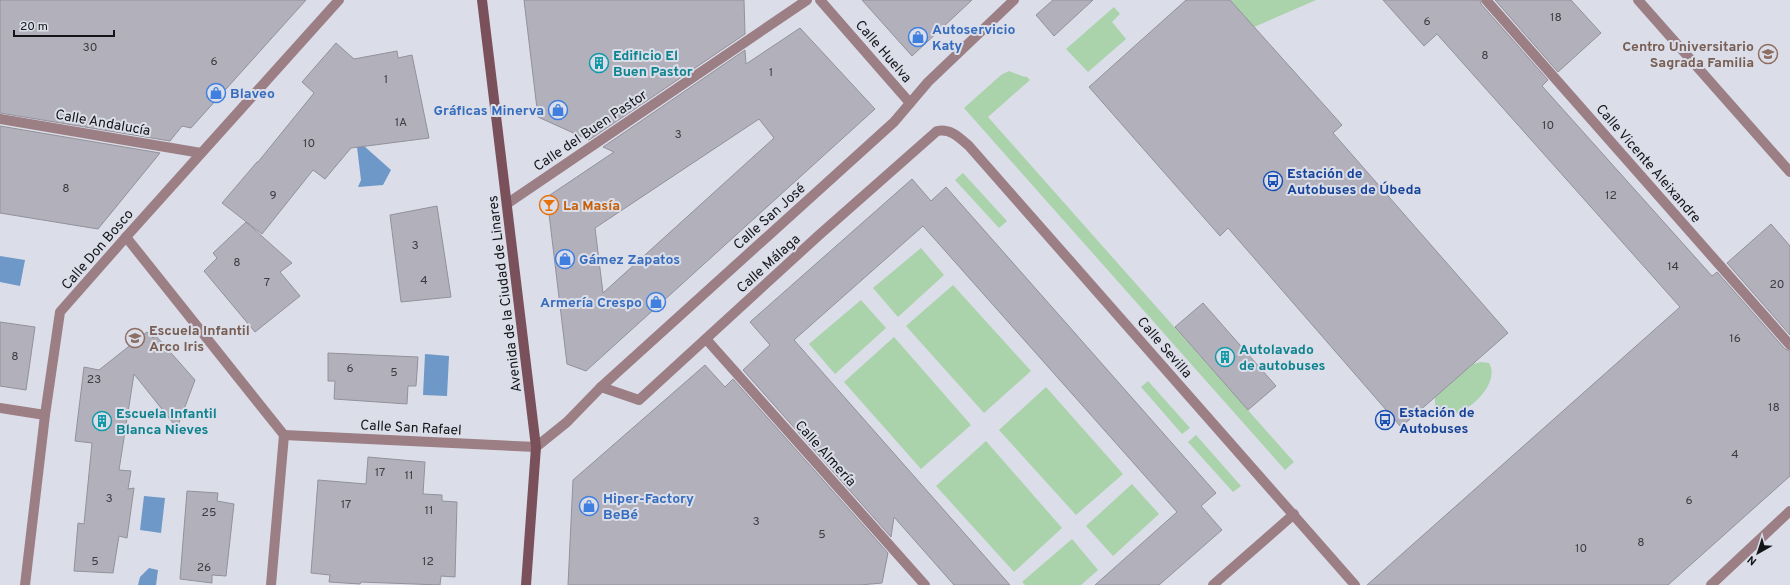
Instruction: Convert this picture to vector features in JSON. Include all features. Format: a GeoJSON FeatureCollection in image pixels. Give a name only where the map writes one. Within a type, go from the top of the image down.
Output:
{"type":"FeatureCollection","features":[{"type":"Feature","properties":{"kind":"main road","name":"Avenida de la Ciudad de Linares"},"geometry":{"type":"LineString","coordinates":[[482,0],[508,203],[536,447],[526,585]]}},
{"type":"Feature","properties":{"kind":"street","name":"Calle Don Bosco"},"geometry":{"type":"LineString","coordinates":[[24,585],[45,415],[60,312],[126,236],[339,0]]}},
{"type":"Feature","properties":{"kind":"street","name":"Calle del Buen Pastor"},"geometry":{"type":"LineString","coordinates":[[508,203],[807,0]]}},
{"type":"Feature","properties":{"kind":"street","name":"Calle Huelva"},"geometry":{"type":"LineString","coordinates":[[820,0],[910,103]]}},
{"type":"Feature","properties":{"kind":"street","name":"Calle San José"},"geometry":{"type":"LineString","coordinates":[[536,447],[566,422],[601,387],[894,122],[928,82],[1014,0]]}},
{"type":"Feature","properties":{"kind":"street","name":"Calle Vicente Aleixandre"},"geometry":{"type":"LineString","coordinates":[[1486,0],[1790,345]]}},
{"type":"Feature","properties":{"kind":"street"},"geometry":{"type":"LineString","coordinates":[[1638,0],[1790,172]]}},
{"type":"Feature","properties":{"kind":"street","name":"Calle Andalucía"},"geometry":{"type":"LineString","coordinates":[[0,119],[201,153]]}},
{"type":"Feature","properties":{"kind":"street","name":"Calle Málaga"},"geometry":{"type":"LineString","coordinates":[[601,387],[638,400],[937,131],[943,129],[949,132]]}},
{"type":"Feature","properties":{"kind":"street","name":"Calle Sevilla"},"geometry":{"type":"LineString","coordinates":[[949,132],[957,134],[969,146],[1355,585]]}},
{"type":"Feature","properties":{"kind":"street"},"geometry":{"type":"LineString","coordinates":[[126,236],[284,435],[270,585]]}},
{"type":"Feature","properties":{"kind":"street","name":"Calle Almería"},"geometry":{"type":"LineString","coordinates":[[706,339],[925,585]]}},
{"type":"Feature","properties":{"kind":"street"},"geometry":{"type":"LineString","coordinates":[[0,408],[45,415]]}},
{"type":"Feature","properties":{"kind":"street","name":"Calle San Rafael"},"geometry":{"type":"LineString","coordinates":[[284,435],[536,447]]}},
{"type":"Feature","properties":{"kind":"street"},"geometry":{"type":"LineString","coordinates":[[1711,585],[1790,511]]}},
{"type":"Feature","properties":{"kind":"street"},"geometry":{"type":"LineString","coordinates":[[1213,585],[1294,514]]}},
{"type":"Feature","properties":{"kind":"green space"},"geometry":{"type":"Polygon","coordinates":[[[1230,0],[1316,0],[1254,27],[1230,0]]]}},
{"type":"Feature","properties":{"kind":"green space"},"geometry":{"type":"Polygon","coordinates":[[[1114,7],[1120,14],[1112,22],[1126,39],[1088,72],[1066,49],[1114,7]]]}},
{"type":"Feature","properties":{"kind":"green space"},"geometry":{"type":"Polygon","coordinates":[[[1009,71],[1025,77],[1026,76],[1030,80],[988,117],[1294,462],[1285,470],[964,108],[1001,75],[1009,71]]]}},
{"type":"Feature","properties":{"kind":"green space"},"geometry":{"type":"Polygon","coordinates":[[[963,173],[1007,221],[999,228],[955,180],[963,173]]]}},
{"type":"Feature","properties":{"kind":"green space"},"geometry":{"type":"Polygon","coordinates":[[[921,248],[944,275],[898,317],[873,288],[921,248]]]}},
{"type":"Feature","properties":{"kind":"green space"},"geometry":{"type":"Polygon","coordinates":[[[953,285],[1031,371],[984,413],[906,326],[953,285]]]}},
{"type":"Feature","properties":{"kind":"green space"},"geometry":{"type":"Polygon","coordinates":[[[861,300],[886,328],[835,374],[809,344],[861,300]]]}},
{"type":"Feature","properties":{"kind":"green space"},"geometry":{"type":"Polygon","coordinates":[[[894,337],[971,425],[921,469],[844,382],[894,337]]]}},
{"type":"Feature","properties":{"kind":"green space"},"geometry":{"type":"Polygon","coordinates":[[[1481,362],[1489,363],[1492,371],[1491,379],[1481,396],[1466,409],[1458,413],[1440,415],[1435,409],[1435,397],[1473,364],[1481,362]]]}},
{"type":"Feature","properties":{"kind":"green space"},"geometry":{"type":"Polygon","coordinates":[[[1148,381],[1190,428],[1182,434],[1141,387],[1148,381]]]}},
{"type":"Feature","properties":{"kind":"green space"},"geometry":{"type":"Polygon","coordinates":[[[1046,387],[1123,474],[1076,515],[999,430],[1046,387]]]}},
{"type":"Feature","properties":{"kind":"green space"},"geometry":{"type":"Polygon","coordinates":[[[1196,435],[1241,486],[1233,492],[1188,442],[1196,435]]]}},
{"type":"Feature","properties":{"kind":"green space"},"geometry":{"type":"Polygon","coordinates":[[[986,441],[1062,528],[1014,572],[936,486],[986,441]]]}},
{"type":"Feature","properties":{"kind":"green space"},"geometry":{"type":"Polygon","coordinates":[[[1132,484],[1159,514],[1113,556],[1086,526],[1132,484]]]}},
{"type":"Feature","properties":{"kind":"green space"},"geometry":{"type":"Polygon","coordinates":[[[1072,539],[1098,570],[1081,585],[1025,585],[1022,582],[1072,539]]]}},
{"type":"Feature","properties":{"kind":"water"},"geometry":{"type":"Polygon","coordinates":[[[364,146],[391,170],[383,185],[358,187],[361,180],[357,147],[364,146]]]}},
{"type":"Feature","properties":{"kind":"water"},"geometry":{"type":"Polygon","coordinates":[[[0,256],[25,260],[20,286],[0,282],[0,256]]]}},
{"type":"Feature","properties":{"kind":"water"},"geometry":{"type":"Polygon","coordinates":[[[425,354],[449,356],[447,396],[423,395],[425,354]]]}},
{"type":"Feature","properties":{"kind":"water"},"geometry":{"type":"Polygon","coordinates":[[[144,496],[165,498],[161,533],[140,530],[144,496]]]}},
{"type":"Feature","properties":{"kind":"water"},"geometry":{"type":"Polygon","coordinates":[[[149,568],[158,570],[156,585],[138,585],[140,577],[149,568]]]}},
{"type":"Feature","properties":{"kind":"building"},"geometry":{"type":"Polygon","coordinates":[[[0,0],[306,0],[191,128],[182,126],[170,141],[0,113],[0,0]]]}},
{"type":"Feature","properties":{"kind":"building","name":"Edificio El Buen Pastor"},"geometry":{"type":"Polygon","coordinates":[[[524,0],[744,0],[745,34],[589,140],[538,117],[524,0]]]}},
{"type":"Feature","properties":{"kind":"building"},"geometry":{"type":"Polygon","coordinates":[[[862,0],[972,0],[912,56],[862,0]]]}},
{"type":"Feature","properties":{"kind":"building"},"geometry":{"type":"Polygon","coordinates":[[[1053,0],[1093,0],[1054,36],[1036,15],[1053,0]]]}},
{"type":"Feature","properties":{"kind":"building","name":"Estación de Autobuses de Úbeda"},"geometry":{"type":"Polygon","coordinates":[[[1186,0],[1230,0],[1342,125],[1333,133],[1508,333],[1401,427],[1228,228],[1220,236],[1089,87],[1186,0]]]}},
{"type":"Feature","properties":{"kind":"building"},"geometry":{"type":"Polygon","coordinates":[[[1383,0],[1480,0],[1481,4],[1548,80],[1542,86],[1712,276],[1717,272],[1785,349],[1790,351],[1790,476],[1668,585],[1367,585],[1680,307],[1437,34],[1424,46],[1383,0]]]}},
{"type":"Feature","properties":{"kind":"building"},"geometry":{"type":"Polygon","coordinates":[[[1495,0],[1571,0],[1601,33],[1558,72],[1495,0]]]}},
{"type":"Feature","properties":{"kind":"building"},"geometry":{"type":"Polygon","coordinates":[[[800,28],[875,109],[586,371],[567,364],[547,197],[614,152],[603,147],[745,50],[746,64],[800,28]],[[759,119],[595,228],[603,293],[774,138],[759,119]]]}},
{"type":"Feature","properties":{"kind":"building"},"geometry":{"type":"Polygon","coordinates":[[[336,43],[354,59],[397,51],[398,58],[412,55],[429,138],[351,148],[325,179],[313,170],[262,234],[222,203],[258,162],[314,93],[302,82],[336,43]]]}},
{"type":"Feature","properties":{"kind":"building"},"geometry":{"type":"Polygon","coordinates":[[[0,126],[160,153],[98,229],[0,213],[0,126]]]}},
{"type":"Feature","properties":{"kind":"building"},"geometry":{"type":"Polygon","coordinates":[[[912,179],[931,201],[946,187],[1216,493],[1201,506],[1222,530],[1159,585],[1095,585],[1177,512],[923,226],[794,340],[1010,585],[954,585],[894,517],[891,537],[743,370],[770,345],[750,322],[912,179]]]}},
{"type":"Feature","properties":{"kind":"building"},"geometry":{"type":"Polygon","coordinates":[[[437,206],[451,297],[401,302],[390,215],[437,206]]]}},
{"type":"Feature","properties":{"kind":"building"},"geometry":{"type":"Polygon","coordinates":[[[246,222],[292,263],[280,272],[300,296],[255,332],[204,271],[217,258],[213,253],[246,222]]]}},
{"type":"Feature","properties":{"kind":"building"},"geometry":{"type":"Polygon","coordinates":[[[1771,224],[1790,246],[1790,335],[1727,263],[1771,224]]]}},
{"type":"Feature","properties":{"kind":"building","name":"Autolavado de autobuses"},"geometry":{"type":"Polygon","coordinates":[[[1203,303],[1276,386],[1248,410],[1175,327],[1203,303]]]}},
{"type":"Feature","properties":{"kind":"building"},"geometry":{"type":"Polygon","coordinates":[[[0,322],[35,327],[26,390],[0,386],[0,322]]]}},
{"type":"Feature","properties":{"kind":"building"},"geometry":{"type":"Polygon","coordinates":[[[147,332],[153,338],[156,336],[195,380],[177,428],[134,374],[119,470],[131,471],[128,489],[134,488],[127,538],[119,536],[113,573],[74,571],[78,523],[84,524],[92,443],[75,441],[84,367],[99,370],[147,332]]]}},
{"type":"Feature","properties":{"kind":"building"},"geometry":{"type":"Polygon","coordinates":[[[328,353],[418,357],[416,386],[408,386],[407,404],[334,399],[335,381],[328,381],[328,353]]]}},
{"type":"Feature","properties":{"kind":"building"},"geometry":{"type":"Polygon","coordinates":[[[705,365],[725,387],[733,379],[888,553],[882,583],[860,585],[568,585],[573,480],[705,365]]]}},
{"type":"Feature","properties":{"kind":"building"},"geometry":{"type":"Polygon","coordinates":[[[368,457],[425,462],[423,494],[442,495],[442,501],[457,502],[455,577],[441,576],[440,585],[361,582],[360,584],[329,582],[330,575],[311,573],[318,480],[366,484],[368,457]]]}},
{"type":"Feature","properties":{"kind":"building"},"geometry":{"type":"Polygon","coordinates":[[[187,491],[218,493],[217,501],[234,504],[226,576],[212,575],[212,583],[180,579],[187,491]]]}},
{"type":"Feature","properties":{"kind":"place","name":"Autoservicio Katy"},"geometry":{"type":"Point","coordinates":[918,37]}},
{"type":"Feature","properties":{"kind":"place","name":"Centro Universitario Sagrada Familia"},"geometry":{"type":"Point","coordinates":[1768,54]}},
{"type":"Feature","properties":{"kind":"place","name":"Edificio El Buen Pastor"},"geometry":{"type":"Point","coordinates":[599,63]}},
{"type":"Feature","properties":{"kind":"place","name":"Blaveo"},"geometry":{"type":"Point","coordinates":[216,93]}},
{"type":"Feature","properties":{"kind":"place","name":"Gráficas Minerva"},"geometry":{"type":"Point","coordinates":[558,110]}},
{"type":"Feature","properties":{"kind":"place","name":"Estación de Autobuses de Úbeda"},"geometry":{"type":"Point","coordinates":[1273,181]}},
{"type":"Feature","properties":{"kind":"place","name":"La Masía"},"geometry":{"type":"Point","coordinates":[549,205]}},
{"type":"Feature","properties":{"kind":"place","name":"Gámez Zapatos"},"geometry":{"type":"Point","coordinates":[565,259]}},
{"type":"Feature","properties":{"kind":"place","name":"Armería Crespo"},"geometry":{"type":"Point","coordinates":[656,302]}},
{"type":"Feature","properties":{"kind":"place","name":"Escuela Infantil Arco Iris"},"geometry":{"type":"Point","coordinates":[135,338]}},
{"type":"Feature","properties":{"kind":"place","name":"Autolavado de autobuses"},"geometry":{"type":"Point","coordinates":[1225,357]}},
{"type":"Feature","properties":{"kind":"place","name":"Estación de Autobuses"},"geometry":{"type":"Point","coordinates":[1385,420]}},
{"type":"Feature","properties":{"kind":"place","name":"Escuela Infantil Blanca Nieves"},"geometry":{"type":"Point","coordinates":[102,421]}},
{"type":"Feature","properties":{"kind":"place","name":"Hiper-Factory BeBé"},"geometry":{"type":"Point","coordinates":[589,506]}}]}
